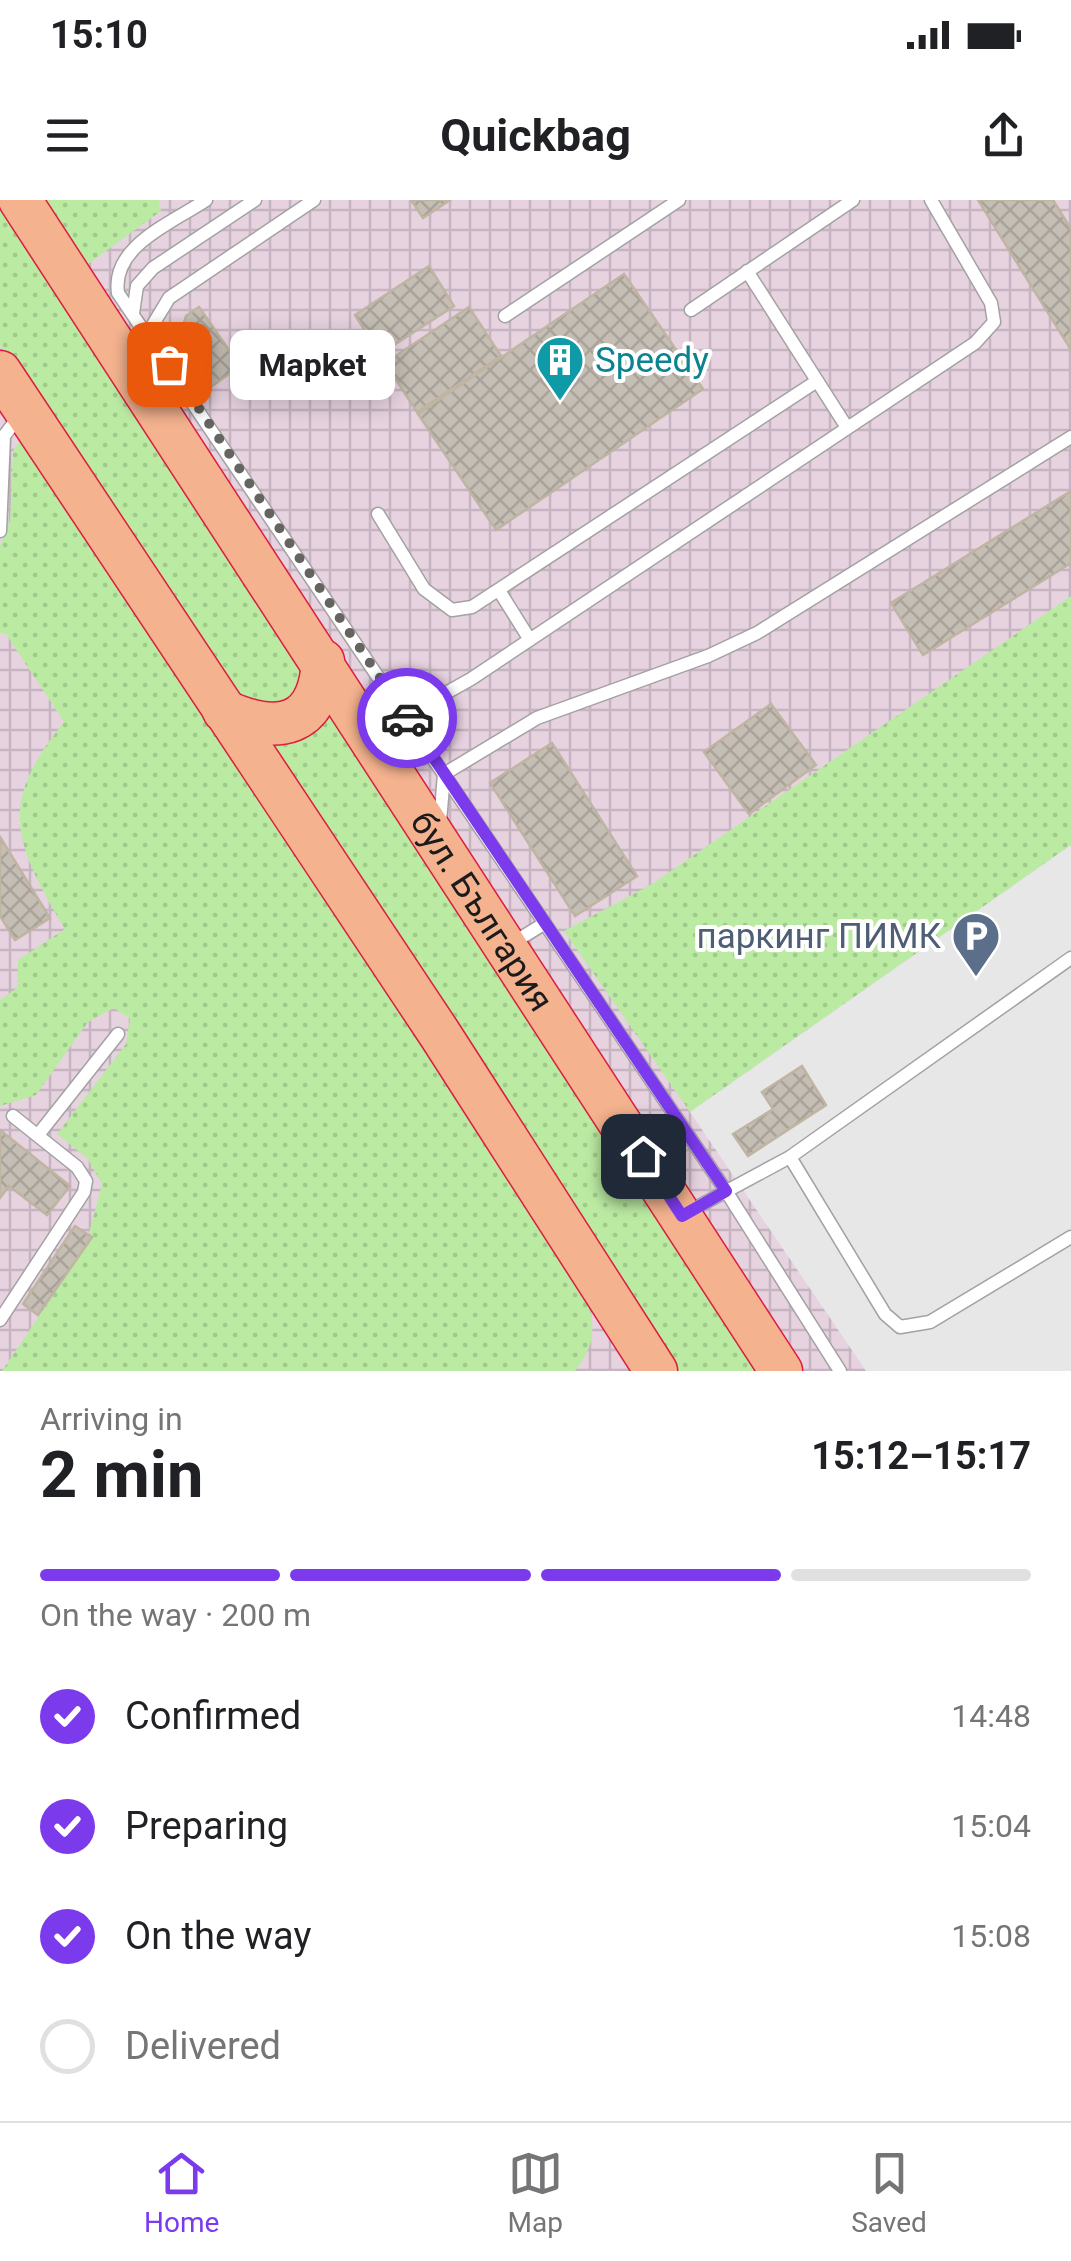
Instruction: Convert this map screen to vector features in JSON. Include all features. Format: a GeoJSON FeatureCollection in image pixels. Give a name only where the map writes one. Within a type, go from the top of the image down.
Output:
{"type":"FeatureCollection","features":[{"type":"Feature","properties":{"kind":"highway","name":"бул. България"},"geometry":{"type":"LineString","coordinates":[[20,200],[321,637],[387,724],[438,838],[525,935],[682,1216],[782,1371]]}},
{"type":"Feature","properties":{"kind":"highway"},"geometry":{"type":"LineString","coordinates":[[0,372],[656,1371]]}},
{"type":"Feature","properties":{"kind":"highway"},"geometry":{"type":"LineString","coordinates":[[224,712],[266,726],[286,724],[303,714],[316,698],[321,637]]}},
{"type":"Feature","properties":{"kind":"lane"},"geometry":{"type":"LineString","coordinates":[[206,200],[125,255],[115,274],[118,293],[148,333],[321,637]]}},
{"type":"Feature","properties":{"kind":"lane"},"geometry":{"type":"LineString","coordinates":[[133,313],[137,286],[153,268],[255,200]]}},
{"type":"Feature","properties":{"kind":"lane"},"geometry":{"type":"LineString","coordinates":[[148,333],[169,298],[314,200]]}},
{"type":"Feature","properties":{"kind":"lane"},"geometry":{"type":"LineString","coordinates":[[505,316],[679,200]]}},
{"type":"Feature","properties":{"kind":"lane"},"geometry":{"type":"LineString","coordinates":[[691,310],[853,200]]}},
{"type":"Feature","properties":{"kind":"lane"},"geometry":{"type":"LineString","coordinates":[[840,1371],[726,1191],[525,935],[444,774],[387,724],[471,680],[975,343],[994,322],[990,303],[931,200]]}},
{"type":"Feature","properties":{"kind":"lane"},"geometry":{"type":"LineString","coordinates":[[747,271],[846,426]]}},
{"type":"Feature","properties":{"kind":"lane"},"geometry":{"type":"LineString","coordinates":[[378,514],[424,590],[452,610],[472,607],[818,381]]}},
{"type":"Feature","properties":{"kind":"lane"},"geometry":{"type":"LineString","coordinates":[[0,531],[4,436],[24,409]]}},
{"type":"Feature","properties":{"kind":"lane"},"geometry":{"type":"LineString","coordinates":[[444,774],[537,718],[708,656],[756,632],[1071,437]]}},
{"type":"Feature","properties":{"kind":"lane"},"geometry":{"type":"LineString","coordinates":[[500,592],[530,640]]}},
{"type":"Feature","properties":{"kind":"lane"},"geometry":{"type":"LineString","coordinates":[[438,838],[444,774]]}},
{"type":"Feature","properties":{"kind":"lane"},"geometry":{"type":"LineString","coordinates":[[682,1216],[790,1157],[1071,958]]}},
{"type":"Feature","properties":{"kind":"lane"},"geometry":{"type":"LineString","coordinates":[[38,1135],[118,1034]]}},
{"type":"Feature","properties":{"kind":"lane"},"geometry":{"type":"LineString","coordinates":[[0,1320],[84,1192],[86,1181],[13,1116]]}},
{"type":"Feature","properties":{"kind":"lane"},"geometry":{"type":"LineString","coordinates":[[790,1157],[884,1314],[900,1326],[930,1322],[1071,1237]]}},
{"type":"Feature","properties":{"kind":"shaded area"},"geometry":{"type":"Polygon","coordinates":[[[0,200],[1071,200],[1071,1371],[0,1371],[0,200]]]}},
{"type":"Feature","properties":{"kind":"shaded area","name":"паркинг ПИМК"},"geometry":{"type":"Polygon","coordinates":[[[1071,845],[1071,1371],[866,1371],[690,1112],[1071,845]]]}},
{"type":"Feature","properties":{"kind":"green space"},"geometry":{"type":"Polygon","coordinates":[[[46,200],[159,200],[161,211],[88,264],[46,200]]]}},
{"type":"Feature","properties":{"kind":"green space"},"geometry":{"type":"Polygon","coordinates":[[[0,210],[293,652],[303,674],[302,693],[274,715],[223,687],[0,345],[0,210]]]}},
{"type":"Feature","properties":{"kind":"green space"},"geometry":{"type":"Polygon","coordinates":[[[19,442],[31,444],[585,1296],[592,1335],[587,1353],[575,1371],[2,1371],[85,1248],[102,1184],[87,1158],[57,1134],[126,1044],[130,1019],[114,1008],[88,1022],[36,1095],[0,1106],[0,1000],[17,988],[18,960],[65,929],[33,869],[20,821],[29,775],[64,722],[6,634],[0,633],[0,546],[10,521],[13,451],[19,442]]]}},
{"type":"Feature","properties":{"kind":"green space"},"geometry":{"type":"Polygon","coordinates":[[[1071,596],[1071,845],[690,1112],[564,931],[652,884],[1071,596]]]}},
{"type":"Feature","properties":{"kind":"green space"},"geometry":{"type":"Polygon","coordinates":[[[328,707],[767,1371],[671,1371],[272,752],[275,739],[328,707]]]}},
{"type":"Feature","properties":{"kind":"building"},"geometry":{"type":"Polygon","coordinates":[[[411,200],[450,200],[423,218],[411,200]]]}},
{"type":"Feature","properties":{"kind":"building"},"geometry":{"type":"Polygon","coordinates":[[[978,200],[1053,200],[1071,229],[1071,350],[978,200]]]}},
{"type":"Feature","properties":{"kind":"building"},"geometry":{"type":"Polygon","coordinates":[[[429,266],[454,306],[380,354],[355,315],[429,266]]]}},
{"type":"Feature","properties":{"kind":"building","name":"Speedy"},"geometry":{"type":"Polygon","coordinates":[[[624,274],[703,389],[496,530],[418,414],[624,274]]]}},
{"type":"Feature","properties":{"kind":"building"},"geometry":{"type":"Polygon","coordinates":[[[199,307],[240,366],[211,387],[180,336],[186,316],[199,307]]]}},
{"type":"Feature","properties":{"kind":"building"},"geometry":{"type":"Polygon","coordinates":[[[469,307],[501,356],[417,412],[385,363],[469,307]]]}},
{"type":"Feature","properties":{"kind":"building"},"geometry":{"type":"Polygon","coordinates":[[[1071,491],[1071,563],[923,655],[891,603],[1071,491]]]}},
{"type":"Feature","properties":{"kind":"building"},"geometry":{"type":"Polygon","coordinates":[[[771,704],[816,765],[749,814],[704,752],[771,704]]]}},
{"type":"Feature","properties":{"kind":"building"},"geometry":{"type":"Polygon","coordinates":[[[552,743],[637,876],[575,916],[490,783],[552,743]]]}},
{"type":"Feature","properties":{"kind":"building"},"geometry":{"type":"Polygon","coordinates":[[[0,837],[50,918],[15,940],[0,916],[0,837]]]}},
{"type":"Feature","properties":{"kind":"building"},"geometry":{"type":"Polygon","coordinates":[[[802,1066],[826,1105],[748,1156],[733,1134],[773,1109],[762,1092],[802,1066]]]}},
{"type":"Feature","properties":{"kind":"building"},"geometry":{"type":"Polygon","coordinates":[[[0,1130],[70,1186],[47,1215],[9,1186],[0,1198],[0,1130]]]}},
{"type":"Feature","properties":{"kind":"building"},"geometry":{"type":"Polygon","coordinates":[[[75,1226],[92,1237],[38,1315],[23,1304],[75,1226]]]}},
{"type":"Feature","properties":{"kind":"way so far"},"geometry":{"type":"LineString","coordinates":[[169,364],[407,718]]}},
{"type":"Feature","properties":{"kind":"place","name":"Mapket"},"geometry":{"type":"Point","coordinates":[169,364]}},
{"type":"Feature","properties":{"kind":"place","name":"Speedy"},"geometry":{"type":"Point","coordinates":[560,402]}},
{"type":"Feature","properties":{"kind":"place","name":"паркинг ПИМК"},"geometry":{"type":"Point","coordinates":[976,978]}},
{"type":"Feature","properties":{"kind":"route"},"geometry":{"type":"LineString","coordinates":[[407,718],[542,924],[726,1191],[682,1216],[643,1156]]}}]}
